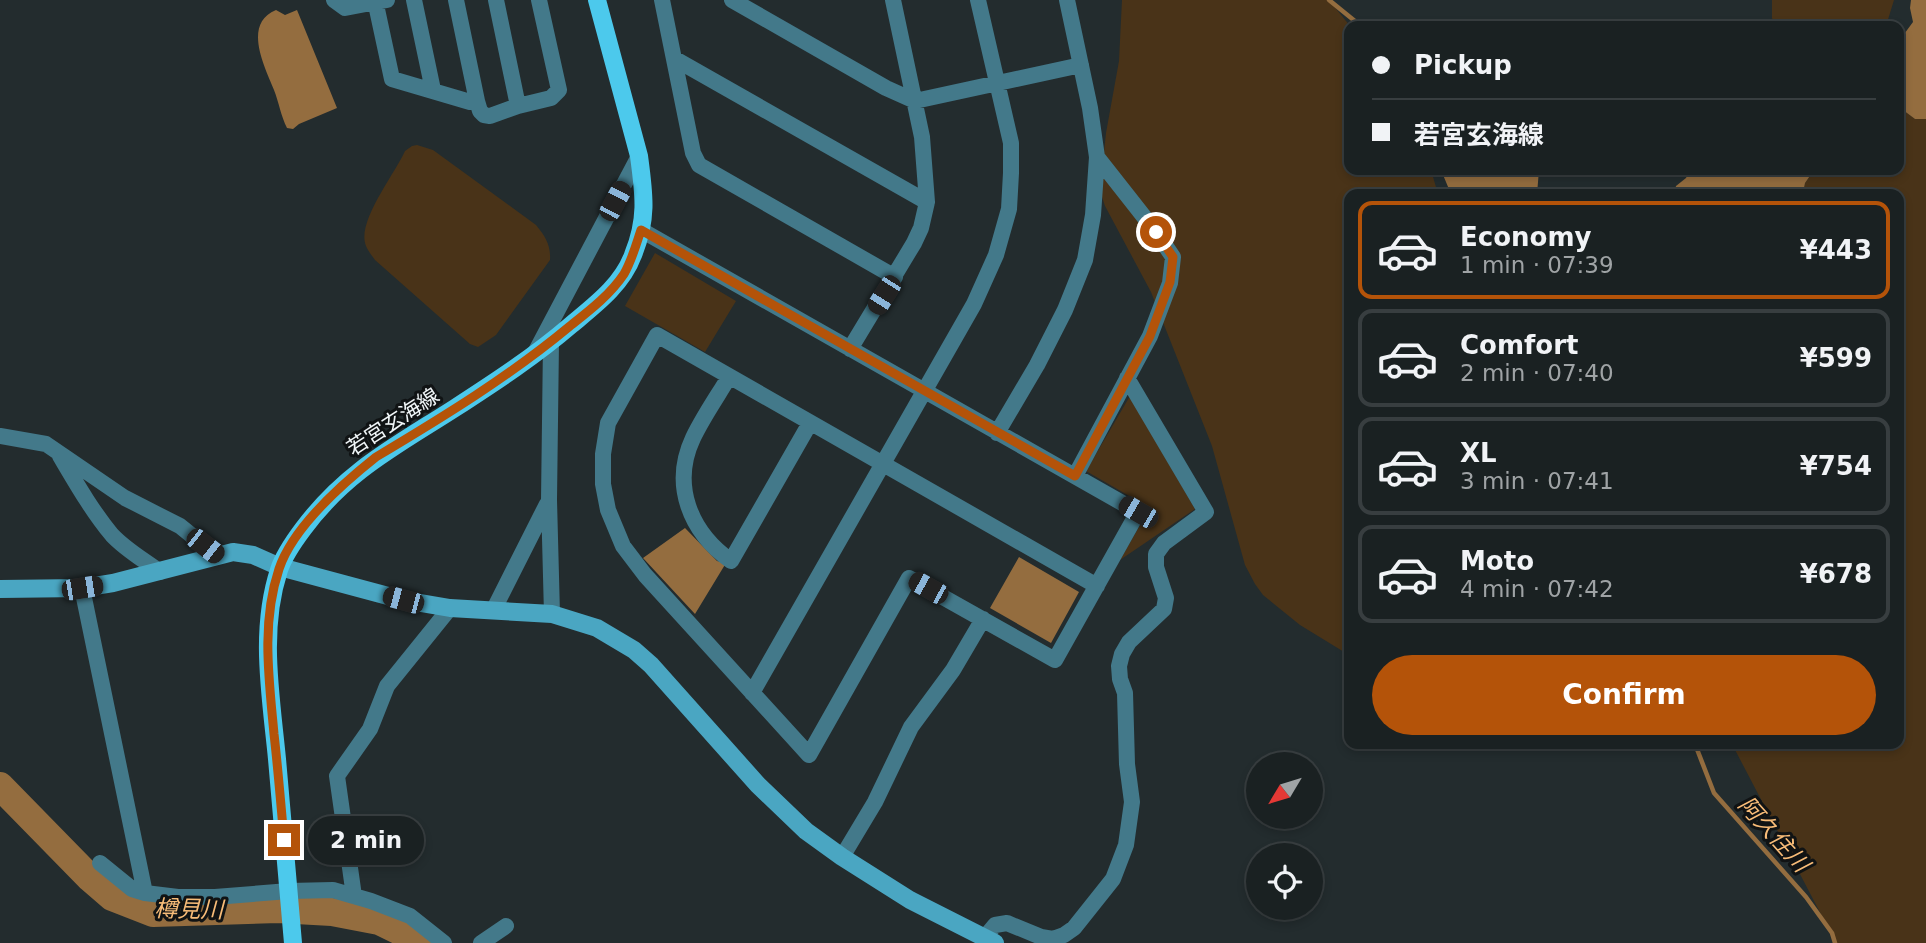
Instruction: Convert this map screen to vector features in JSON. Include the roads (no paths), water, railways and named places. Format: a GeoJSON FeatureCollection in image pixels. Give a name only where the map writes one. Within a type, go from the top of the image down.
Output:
{"type":"FeatureCollection","features":[{"type":"Feature","properties":{"kind":"main road","name":"若宮玄海線"},"geometry":{"type":"LineString","coordinates":[[293,943],[268,664],[269,613],[279,567],[309,521],[332,494],[354,475],[376,457],[534,356],[611,290],[624,274],[633,256],[645,210],[639,156],[597,0]]}},
{"type":"Feature","properties":{"kind":"street"},"geometry":{"type":"LineString","coordinates":[[334,0],[345,8],[379,1],[392,79],[470,102],[477,101]]}},
{"type":"Feature","properties":{"kind":"street"},"geometry":{"type":"LineString","coordinates":[[414,0],[433,90]]}},
{"type":"Feature","properties":{"kind":"street"},"geometry":{"type":"LineString","coordinates":[[456,0],[477,101],[480,111],[486,116],[551,98],[559,90],[539,0]]}},
{"type":"Feature","properties":{"kind":"street"},"geometry":{"type":"LineString","coordinates":[[496,0],[518,106]]}},
{"type":"Feature","properties":{"kind":"street"},"geometry":{"type":"LineString","coordinates":[[662,0],[693,153],[699,165],[895,277]]}},
{"type":"Feature","properties":{"kind":"street"},"geometry":{"type":"LineString","coordinates":[[732,0],[886,88],[915,101],[1081,65]]}},
{"type":"Feature","properties":{"kind":"street"},"geometry":{"type":"LineString","coordinates":[[850,349],[895,277],[921,228],[928,202],[922,136],[893,0]]}},
{"type":"Feature","properties":{"kind":"street"},"geometry":{"type":"LineString","coordinates":[[752,693],[974,304],[996,255],[1009,209],[1011,143],[978,0]]}},
{"type":"Feature","properties":{"kind":"street"},"geometry":{"type":"LineString","coordinates":[[997,433],[1065,310],[1084,260],[1094,215],[1097,158],[1090,108],[1067,0]]}},
{"type":"Feature","properties":{"kind":"street"},"geometry":{"type":"LineString","coordinates":[[675,59],[928,202]]}},
{"type":"Feature","properties":{"kind":"street"},"geometry":{"type":"LineString","coordinates":[[534,356],[639,156]]}},
{"type":"Feature","properties":{"kind":"street"},"geometry":{"type":"LineString","coordinates":[[1075,476],[1150,336],[1170,282],[1173,257],[1097,158]]}},
{"type":"Feature","properties":{"kind":"street"},"geometry":{"type":"LineString","coordinates":[[641,230],[1138,512],[1097,586],[1055,660],[909,578],[808,755],[645,575],[623,546],[608,510],[603,484],[603,454],[608,423],[657,335],[1097,586]]}},
{"type":"Feature","properties":{"kind":"street"},"geometry":{"type":"LineString","coordinates":[[551,342],[549,500],[552,614]]}},
{"type":"Feature","properties":{"kind":"street"},"geometry":{"type":"LineString","coordinates":[[729,377],[693,439],[684,477],[689,511],[698,529],[716,550],[731,561],[810,423]]}},
{"type":"Feature","properties":{"kind":"street"},"geometry":{"type":"LineString","coordinates":[[0,589],[82,588],[160,572],[233,552],[253,555],[279,567],[403,600],[450,608],[552,614],[597,628],[634,650],[668,683],[778,806],[842,858],[910,900],[990,940],[996,925],[1007,923],[1053,939],[1074,928],[1113,879],[1125,845],[1132,802],[1127,764],[1125,693],[1119,666],[1122,653],[1129,642],[1164,609],[1166,598],[1156,567],[1156,554],[1164,543],[1206,512],[1127,378]]}},
{"type":"Feature","properties":{"kind":"street"},"geometry":{"type":"LineString","coordinates":[[0,436],[46,444],[125,498],[180,526],[217,556]]}},
{"type":"Feature","properties":{"kind":"street"},"geometry":{"type":"LineString","coordinates":[[57,452],[84,496],[113,535],[160,572]]}},
{"type":"Feature","properties":{"kind":"street"},"geometry":{"type":"LineString","coordinates":[[493,611],[549,500]]}},
{"type":"Feature","properties":{"kind":"street"},"geometry":{"type":"LineString","coordinates":[[82,588],[145,893]]}},
{"type":"Feature","properties":{"kind":"street"},"geometry":{"type":"LineString","coordinates":[[354,896],[337,776],[370,729],[387,686],[450,608]]}},
{"type":"Feature","properties":{"kind":"street"},"geometry":{"type":"LineString","coordinates":[[842,858],[875,802],[911,727],[953,670],[983,619]]}},
{"type":"Feature","properties":{"kind":"street"},"geometry":{"type":"LineString","coordinates":[[100,863],[132,889],[178,897],[333,890],[410,916],[443,943]]}},
{"type":"Feature","properties":{"kind":"street"},"geometry":{"type":"LineString","coordinates":[[481,943],[506,926]]}},
{"type":"Feature","properties":{"kind":"waterway","name":"阿久住川"},"geometry":{"type":"LineString","coordinates":[[1329,0],[1355,21]]}},
{"type":"Feature","properties":{"kind":"waterway","name":"阿久住川"},"geometry":{"type":"LineString","coordinates":[[1697,749],[1714,793],[1806,897],[1832,933],[1835,943]]}},
{"type":"Feature","properties":{"kind":"waterway","name":"樽見川"},"geometry":{"type":"LineString","coordinates":[[0,786],[112,897],[153,913],[278,909],[332,912],[379,921],[410,936],[418,943]]}}]}
